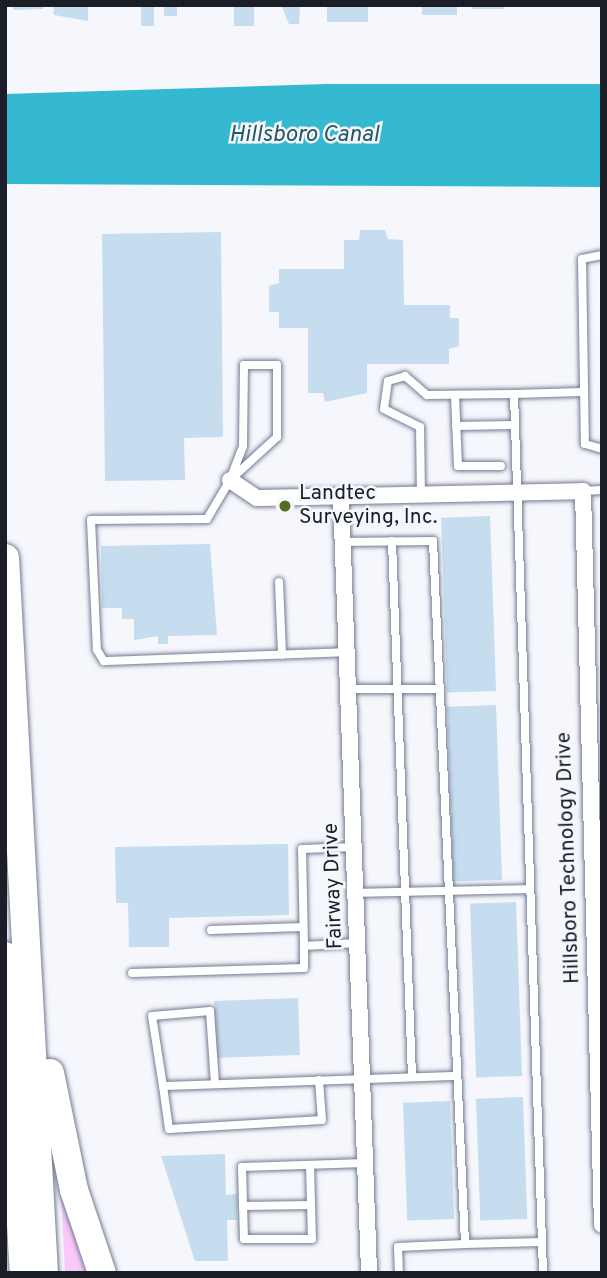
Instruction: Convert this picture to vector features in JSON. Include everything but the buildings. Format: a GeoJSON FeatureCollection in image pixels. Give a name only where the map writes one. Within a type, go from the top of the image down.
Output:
{"type":"FeatureCollection","features":[{"type":"Feature","properties":{"kind":"highway"},"geometry":{"type":"LineString","coordinates":[[5,558],[32,974],[44,1273]]}},
{"type":"Feature","properties":{"kind":"highway"},"geometry":{"type":"LineString","coordinates":[[5,956],[24,1273]]}},
{"type":"Feature","properties":{"kind":"highway"},"geometry":{"type":"LineString","coordinates":[[32,974],[65,1157],[102,1273]]}},
{"type":"Feature","properties":{"kind":"street"},"geometry":{"type":"LineString","coordinates":[[230,480],[257,498],[517,496],[583,491]]}},
{"type":"Feature","properties":{"kind":"street","name":"Hillsboro Technology Drive"},"geometry":{"type":"LineString","coordinates":[[583,491],[585,675],[596,869],[602,1225]]}},
{"type":"Feature","properties":{"kind":"street","name":"Fairway Drive"},"geometry":{"type":"LineString","coordinates":[[341,497],[350,652],[355,893],[369,1273]]}},
{"type":"Feature","properties":{"kind":"lane"},"geometry":{"type":"LineString","coordinates":[[602,255],[582,259],[584,444],[602,449]]}},
{"type":"Feature","properties":{"kind":"lane"},"geometry":{"type":"LineString","coordinates":[[230,480],[277,437],[277,365],[244,365],[243,446],[230,480],[207,519],[91,520],[97,650],[104,661],[350,652]]}},
{"type":"Feature","properties":{"kind":"lane"},"geometry":{"type":"LineString","coordinates":[[421,496],[420,427],[384,410],[383,389],[405,376],[427,395],[582,392]]}},
{"type":"Feature","properties":{"kind":"lane"},"geometry":{"type":"LineString","coordinates":[[514,394],[528,889],[543,1273]]}},
{"type":"Feature","properties":{"kind":"lane"},"geometry":{"type":"LineString","coordinates":[[455,395],[458,466],[501,466]]}},
{"type":"Feature","properties":{"kind":"lane"},"geometry":{"type":"LineString","coordinates":[[456,426],[514,425]]}},
{"type":"Feature","properties":{"kind":"lane"},"geometry":{"type":"LineString","coordinates":[[583,491],[602,490]]}},
{"type":"Feature","properties":{"kind":"lane"},"geometry":{"type":"LineString","coordinates":[[392,541],[412,1077]]}},
{"type":"Feature","properties":{"kind":"lane"},"geometry":{"type":"LineString","coordinates":[[342,542],[433,541],[446,891],[465,1244]]}},
{"type":"Feature","properties":{"kind":"lane"},"geometry":{"type":"LineString","coordinates":[[279,583],[282,655]]}},
{"type":"Feature","properties":{"kind":"lane"},"geometry":{"type":"LineString","coordinates":[[585,675],[602,675]]}},
{"type":"Feature","properties":{"kind":"lane"},"geometry":{"type":"LineString","coordinates":[[351,689],[439,689]]}},
{"type":"Feature","properties":{"kind":"lane"},"geometry":{"type":"LineString","coordinates":[[132,973],[303,968],[302,849],[354,847]]}},
{"type":"Feature","properties":{"kind":"lane"},"geometry":{"type":"LineString","coordinates":[[355,893],[528,889]]}},
{"type":"Feature","properties":{"kind":"lane"},"geometry":{"type":"LineString","coordinates":[[211,930],[303,927]]}},
{"type":"Feature","properties":{"kind":"lane"},"geometry":{"type":"LineString","coordinates":[[303,946],[357,943]]}},
{"type":"Feature","properties":{"kind":"lane"},"geometry":{"type":"LineString","coordinates":[[215,1084],[210,1011],[152,1016],[169,1129],[322,1120],[319,1080]]}},
{"type":"Feature","properties":{"kind":"lane"},"geometry":{"type":"LineString","coordinates":[[163,1086],[456,1076]]}},
{"type":"Feature","properties":{"kind":"lane"},"geometry":{"type":"LineString","coordinates":[[310,1165],[312,1239],[244,1238],[242,1167],[365,1163]]}},
{"type":"Feature","properties":{"kind":"lane"},"geometry":{"type":"LineString","coordinates":[[243,1206],[311,1205]]}},
{"type":"Feature","properties":{"kind":"lane"},"geometry":{"type":"LineString","coordinates":[[399,1273],[398,1247],[541,1242]]}},
{"type":"Feature","properties":{"kind":"shaded area"},"geometry":{"type":"Polygon","coordinates":[[[60,1176],[96,1273],[65,1273],[60,1176]]]}},
{"type":"Feature","properties":{"kind":"water","name":"Hillsboro Canal"},"geometry":{"type":"Polygon","coordinates":[[[326,84],[602,84],[602,187],[5,184],[5,94],[326,84]]]}},
{"type":"Feature","properties":{"kind":"place","name":"Landtec Surveying, Inc."},"geometry":{"type":"Point","coordinates":[285,506]}}]}
